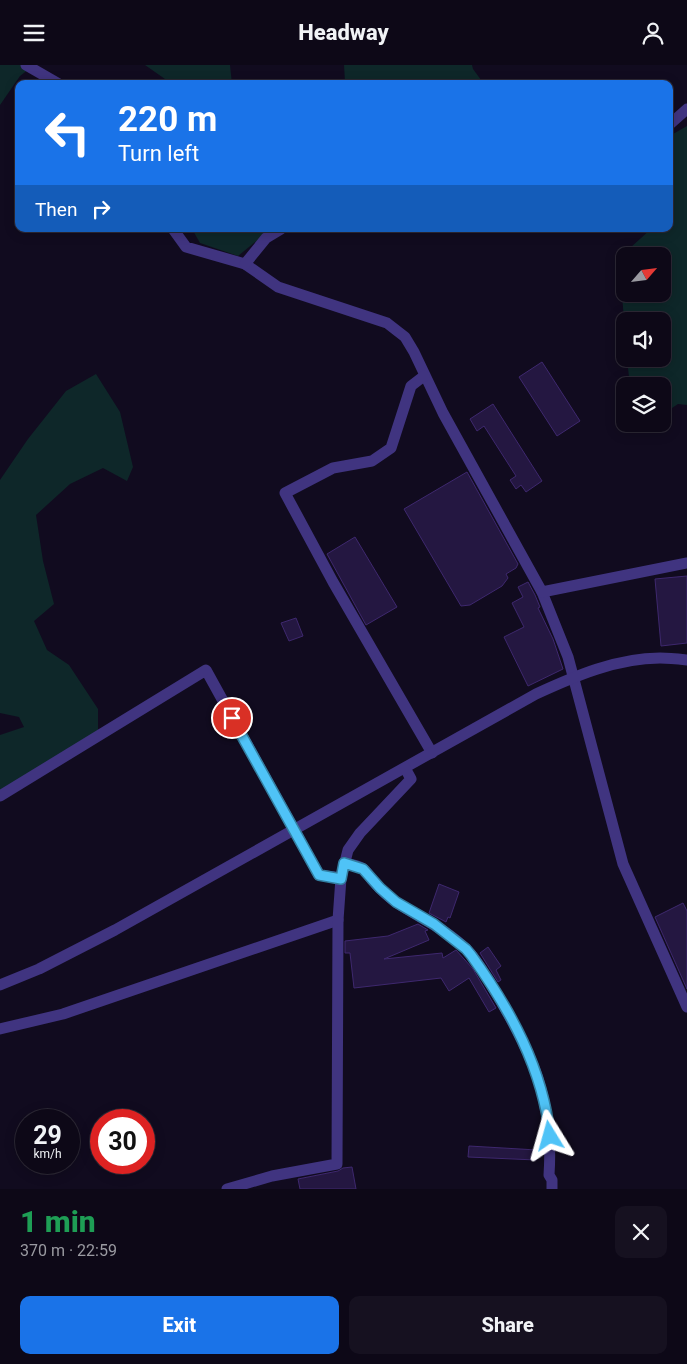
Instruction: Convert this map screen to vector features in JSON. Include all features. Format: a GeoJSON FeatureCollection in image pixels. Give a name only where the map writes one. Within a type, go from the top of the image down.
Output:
{"type":"FeatureCollection","features":[{"type":"Feature","properties":{"kind":"street"},"geometry":{"type":"LineString","coordinates":[[26,65],[52,80]]}},
{"type":"Feature","properties":{"kind":"street"},"geometry":{"type":"LineString","coordinates":[[673,121],[687,109]]}},
{"type":"Feature","properties":{"kind":"street"},"geometry":{"type":"LineString","coordinates":[[175,232],[186,247],[245,264],[278,287],[387,323],[405,337],[414,351],[424,376],[443,413],[542,592],[574,677],[623,864],[687,1007]]}},
{"type":"Feature","properties":{"kind":"street"},"geometry":{"type":"LineString","coordinates":[[245,264],[266,238],[276,232]]}},
{"type":"Feature","properties":{"kind":"street"},"geometry":{"type":"LineString","coordinates":[[424,376],[411,385],[391,448],[372,461],[333,468],[285,493],[333,582],[432,753]]}},
{"type":"Feature","properties":{"kind":"street"},"geometry":{"type":"LineString","coordinates":[[542,592],[687,563]]}},
{"type":"Feature","properties":{"kind":"street"},"geometry":{"type":"LineString","coordinates":[[0,985],[39,969],[115,929],[536,694],[574,677],[619,663],[660,657],[687,660]]}},
{"type":"Feature","properties":{"kind":"street"},"geometry":{"type":"LineString","coordinates":[[0,796],[206,671],[319,875],[341,879]]}},
{"type":"Feature","properties":{"kind":"street"},"geometry":{"type":"LineString","coordinates":[[227,1189],[272,1176],[337,1164],[338,919],[341,879],[348,850],[360,833],[411,779],[405,768]]}},
{"type":"Feature","properties":{"kind":"street"},"geometry":{"type":"LineString","coordinates":[[344,863],[363,869],[396,902],[426,919],[454,939],[466,949],[479,965],[522,1039],[534,1067],[549,1124],[551,1148],[549,1175],[552,1180],[552,1189]]}},
{"type":"Feature","properties":{"kind":"street"},"geometry":{"type":"LineString","coordinates":[[0,1029],[63,1014],[338,919]]}},
{"type":"Feature","properties":{"kind":"green space"},"geometry":{"type":"Polygon","coordinates":[[[0,65],[34,65],[15,80],[15,83],[0,105],[0,65]]]}},
{"type":"Feature","properties":{"kind":"green space"},"geometry":{"type":"Polygon","coordinates":[[[145,65],[230,65],[232,80],[165,80],[145,65]]]}},
{"type":"Feature","properties":{"kind":"green space"},"geometry":{"type":"Polygon","coordinates":[[[344,65],[472,65],[481,80],[345,80],[344,65]]]}},
{"type":"Feature","properties":{"kind":"green space"},"geometry":{"type":"Polygon","coordinates":[[[687,126],[687,405],[678,404],[671,409],[671,377],[629,377],[628,367],[671,367],[671,312],[623,312],[623,303],[671,303],[671,247],[631,247],[648,232],[673,232],[673,134],[687,126]]]}},
{"type":"Feature","properties":{"kind":"green space"},"geometry":{"type":"Polygon","coordinates":[[[194,232],[267,232],[238,256],[200,243],[194,232]]]}},
{"type":"Feature","properties":{"kind":"green space"},"geometry":{"type":"Polygon","coordinates":[[[96,374],[120,412],[133,467],[127,481],[103,468],[70,484],[36,515],[43,561],[54,604],[34,621],[47,650],[69,665],[98,709],[98,734],[0,791],[0,735],[24,727],[19,717],[0,713],[0,480],[28,439],[66,391],[96,374]]]}},
{"type":"Feature","properties":{"kind":"building"},"geometry":{"type":"Polygon","coordinates":[[[542,362],[580,421],[557,436],[519,377],[542,362]]]}},
{"type":"Feature","properties":{"kind":"building"},"geometry":{"type":"Polygon","coordinates":[[[493,404],[542,481],[526,492],[521,485],[516,489],[510,480],[516,476],[484,426],[477,431],[470,419],[493,404]]]}},
{"type":"Feature","properties":{"kind":"building"},"geometry":{"type":"Polygon","coordinates":[[[467,472],[518,564],[516,568],[506,574],[508,578],[502,586],[470,605],[461,606],[404,509],[467,472]]]}},
{"type":"Feature","properties":{"kind":"building"},"geometry":{"type":"Polygon","coordinates":[[[355,537],[397,607],[366,625],[327,554],[355,537]]]}},
{"type":"Feature","properties":{"kind":"building"},"geometry":{"type":"Polygon","coordinates":[[[687,576],[687,643],[661,646],[655,579],[687,576]]]}},
{"type":"Feature","properties":{"kind":"building"},"geometry":{"type":"Polygon","coordinates":[[[528,582],[553,639],[563,669],[528,686],[504,637],[524,627],[512,603],[523,597],[518,587],[528,582]]]}},
{"type":"Feature","properties":{"kind":"building"},"geometry":{"type":"Polygon","coordinates":[[[296,618],[303,636],[289,641],[281,623],[296,618]]]}},
{"type":"Feature","properties":{"kind":"building"},"geometry":{"type":"Polygon","coordinates":[[[439,884],[459,892],[450,918],[448,917],[446,922],[429,913],[439,884]]]}},
{"type":"Feature","properties":{"kind":"building"},"geometry":{"type":"Polygon","coordinates":[[[683,903],[687,911],[687,989],[655,917],[683,903]]]}},
{"type":"Feature","properties":{"kind":"building"},"geometry":{"type":"Polygon","coordinates":[[[418,924],[428,930],[425,931],[429,940],[384,959],[442,953],[443,958],[456,950],[473,969],[496,1008],[489,1012],[469,978],[449,991],[441,978],[354,988],[350,953],[345,953],[345,941],[388,936],[418,924]]]}},
{"type":"Feature","properties":{"kind":"building"},"geometry":{"type":"Polygon","coordinates":[[[488,947],[501,966],[496,970],[501,980],[498,982],[480,953],[488,947]]]}},
{"type":"Feature","properties":{"kind":"building"},"geometry":{"type":"Polygon","coordinates":[[[469,1146],[537,1150],[536,1160],[468,1157],[469,1146]]]}},
{"type":"Feature","properties":{"kind":"building"},"geometry":{"type":"Polygon","coordinates":[[[352,1167],[356,1189],[300,1189],[298,1179],[352,1167]]]}},
{"type":"Feature","properties":{"kind":"route"},"geometry":{"type":"LineString","coordinates":[[232,718],[319,875],[341,879],[344,863],[358,866],[367,872],[373,881],[396,902],[434,924],[454,939],[466,949],[479,965],[530,1055],[546,1108],[550,1136]]}}]}
